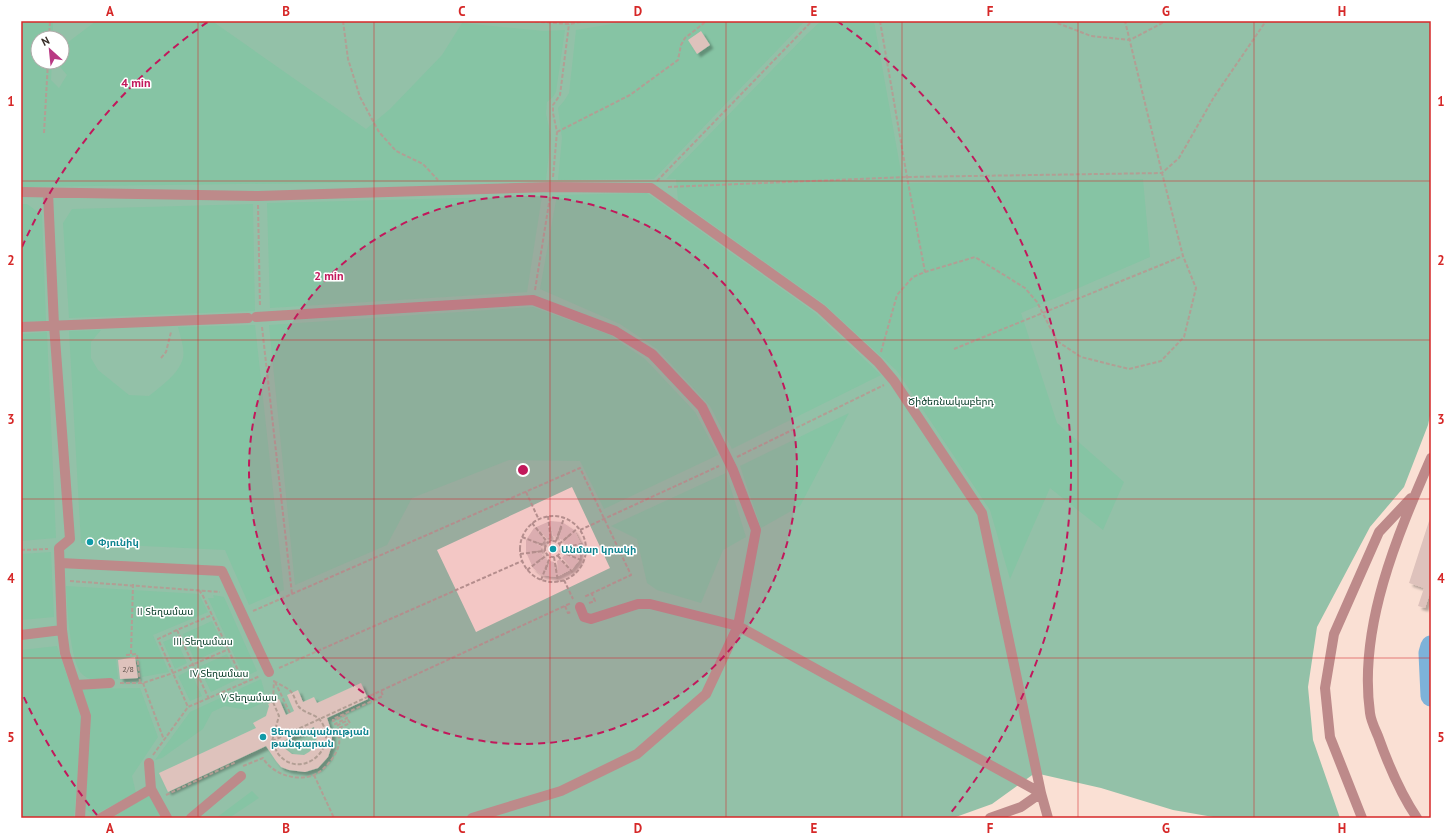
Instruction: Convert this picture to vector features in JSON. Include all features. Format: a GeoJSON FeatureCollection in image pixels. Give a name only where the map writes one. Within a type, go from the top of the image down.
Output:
{"type":"FeatureCollection","features":[{"type":"Feature","properties":{"kind":"street"},"geometry":{"type":"LineString","coordinates":[[21,192],[258,196],[552,187],[651,188],[821,309],[878,362],[890,382],[982,513],[1041,793],[1048,818]]}},
{"type":"Feature","properties":{"kind":"street"},"geometry":{"type":"LineString","coordinates":[[48,192],[54,325],[70,539],[60,548],[62,630],[65,653],[86,716],[80,818]]}},
{"type":"Feature","properties":{"kind":"street"},"geometry":{"type":"LineString","coordinates":[[21,327],[255,317],[533,300],[614,331],[652,354],[702,407],[729,461],[756,530],[738,626],[706,694],[637,754],[561,791],[472,818]]}},
{"type":"Feature","properties":{"kind":"street"},"geometry":{"type":"LineString","coordinates":[[1417,818],[1386,758],[1370,715],[1368,678],[1369,646],[1380,594],[1403,524],[1431,458]]}},
{"type":"Feature","properties":{"kind":"street"},"geometry":{"type":"LineString","coordinates":[[1362,818],[1330,737],[1324,688],[1334,634],[1379,532],[1416,493]]}},
{"type":"Feature","properties":{"kind":"street"},"geometry":{"type":"LineString","coordinates":[[60,563],[222,571],[270,672]]}},
{"type":"Feature","properties":{"kind":"street"},"geometry":{"type":"LineString","coordinates":[[580,603],[584,617],[591,619],[638,604],[650,604],[738,626],[1041,793]]}},
{"type":"Feature","properties":{"kind":"street"},"geometry":{"type":"LineString","coordinates":[[21,635],[62,630]]}},
{"type":"Feature","properties":{"kind":"street"},"geometry":{"type":"LineString","coordinates":[[76,685],[110,683]]}},
{"type":"Feature","properties":{"kind":"street"},"geometry":{"type":"LineString","coordinates":[[149,763],[152,789],[167,818]]}},
{"type":"Feature","properties":{"kind":"street"},"geometry":{"type":"LineString","coordinates":[[191,818],[240,772]]}},
{"type":"Feature","properties":{"kind":"street"},"geometry":{"type":"LineString","coordinates":[[101,818],[152,789]]}},
{"type":"Feature","properties":{"kind":"street"},"geometry":{"type":"LineString","coordinates":[[990,818],[1021,807],[1041,793]]}},
{"type":"Feature","properties":{"kind":"path"},"geometry":{"type":"LineString","coordinates":[[344,21],[348,59],[360,97],[379,132],[396,151],[423,164],[446,190]]}},
{"type":"Feature","properties":{"kind":"path"},"geometry":{"type":"LineString","coordinates":[[529,21],[569,24],[586,21]]}},
{"type":"Feature","properties":{"kind":"path"},"geometry":{"type":"LineString","coordinates":[[557,132],[630,96],[678,60],[681,45],[685,38],[704,23],[703,21]]}},
{"type":"Feature","properties":{"kind":"path"},"geometry":{"type":"LineString","coordinates":[[651,188],[812,21]]}},
{"type":"Feature","properties":{"kind":"path"},"geometry":{"type":"LineString","coordinates":[[880,21],[925,272]]}},
{"type":"Feature","properties":{"kind":"path"},"geometry":{"type":"LineString","coordinates":[[1052,21],[1091,36],[1130,40],[1166,21]]}},
{"type":"Feature","properties":{"kind":"path"},"geometry":{"type":"LineString","coordinates":[[878,362],[898,295],[913,277],[975,257],[1025,288],[1043,313],[1057,341],[1081,357],[1129,369],[1162,361],[1184,337],[1196,288],[1183,256],[1125,21]]}},
{"type":"Feature","properties":{"kind":"path"},"geometry":{"type":"LineString","coordinates":[[651,188],[907,177],[1162,173],[1179,158],[1214,96],[1266,21]]}},
{"type":"Feature","properties":{"kind":"path"},"geometry":{"type":"LineString","coordinates":[[533,300],[552,187],[557,132],[553,106],[560,95],[569,24]]}},
{"type":"Feature","properties":{"kind":"path"},"geometry":{"type":"LineString","coordinates":[[44,133],[48,70]]}},
{"type":"Feature","properties":{"kind":"path"},"geometry":{"type":"LineString","coordinates":[[258,196],[255,317],[292,594]]}},
{"type":"Feature","properties":{"kind":"path"},"geometry":{"type":"LineString","coordinates":[[954,349],[1183,256]]}},
{"type":"Feature","properties":{"kind":"path"},"geometry":{"type":"LineString","coordinates":[[161,358],[166,352],[172,334],[169,321]]}},
{"type":"Feature","properties":{"kind":"path"},"geometry":{"type":"LineString","coordinates":[[559,544],[579,529],[604,519],[729,461],[890,382]]}},
{"type":"Feature","properties":{"kind":"path"},"geometry":{"type":"LineString","coordinates":[[252,612],[580,468],[631,575],[580,603]]}},
{"type":"Feature","properties":{"kind":"path"},"geometry":{"type":"LineString","coordinates":[[526,492],[539,520]]}},
{"type":"Feature","properties":{"kind":"path"},"geometry":{"type":"LineString","coordinates":[[548,516],[552,541]]}},
{"type":"Feature","properties":{"kind":"path"},"geometry":{"type":"LineString","coordinates":[[548,516],[565,518],[579,529],[586,543],[585,561],[575,575],[558,582],[541,580],[526,570],[520,554],[522,537],[532,523],[539,520],[548,516]]}},
{"type":"Feature","properties":{"kind":"path"},"geometry":{"type":"LineString","coordinates":[[556,541],[565,518]]}},
{"type":"Feature","properties":{"kind":"path"},"geometry":{"type":"LineString","coordinates":[[532,523],[548,543]]}},
{"type":"Feature","properties":{"kind":"path"},"geometry":{"type":"LineString","coordinates":[[522,537],[545,546]]}},
{"type":"Feature","properties":{"kind":"path"},"geometry":{"type":"LineString","coordinates":[[552,541],[556,541],[561,548],[561,552],[558,556],[550,557],[545,551],[545,546],[552,541]]}},
{"type":"Feature","properties":{"kind":"path"},"geometry":{"type":"LineString","coordinates":[[561,548],[586,543]]}},
{"type":"Feature","properties":{"kind":"path"},"geometry":{"type":"LineString","coordinates":[[21,550],[60,548]]}},
{"type":"Feature","properties":{"kind":"path"},"geometry":{"type":"LineString","coordinates":[[520,554],[545,551]]}},
{"type":"Feature","properties":{"kind":"path"},"geometry":{"type":"LineString","coordinates":[[561,552],[585,561]]}},
{"type":"Feature","properties":{"kind":"path"},"geometry":{"type":"LineString","coordinates":[[526,570],[547,554]]}},
{"type":"Feature","properties":{"kind":"path"},"geometry":{"type":"LineString","coordinates":[[558,556],[575,575]]}},
{"type":"Feature","properties":{"kind":"path"},"geometry":{"type":"LineString","coordinates":[[541,580],[550,557]]}},
{"type":"Feature","properties":{"kind":"path"},"geometry":{"type":"LineString","coordinates":[[554,557],[558,582]]}},
{"type":"Feature","properties":{"kind":"path"},"geometry":{"type":"LineString","coordinates":[[158,747],[188,708],[522,561]]}},
{"type":"Feature","properties":{"kind":"path"},"geometry":{"type":"LineString","coordinates":[[61,580],[133,584],[222,592]]}},
{"type":"Feature","properties":{"kind":"path"},"geometry":{"type":"LineString","coordinates":[[272,741],[574,602],[564,580]]}},
{"type":"Feature","properties":{"kind":"path"},"geometry":{"type":"LineString","coordinates":[[132,658],[133,584]]}},
{"type":"Feature","properties":{"kind":"path"},"geometry":{"type":"LineString","coordinates":[[199,590],[229,649],[244,683]]}},
{"type":"Feature","properties":{"kind":"path"},"geometry":{"type":"LineString","coordinates":[[188,708],[158,639],[212,615]]}},
{"type":"Feature","properties":{"kind":"path"},"geometry":{"type":"LineString","coordinates":[[177,630],[209,699]]}},
{"type":"Feature","properties":{"kind":"path"},"geometry":{"type":"LineString","coordinates":[[110,683],[142,683],[173,673],[229,649]]}},
{"type":"Feature","properties":{"kind":"path"},"geometry":{"type":"LineString","coordinates":[[126,655],[137,654],[142,683],[164,740]]}},
{"type":"Feature","properties":{"kind":"path"},"geometry":{"type":"LineString","coordinates":[[270,672],[290,713]]}},
{"type":"Feature","properties":{"kind":"path"},"geometry":{"type":"LineString","coordinates":[[274,682],[292,693],[299,708],[320,719],[325,731],[325,746],[320,755],[310,763],[298,764],[286,761],[279,754],[272,741],[279,716],[273,702],[274,682]]}},
{"type":"Feature","properties":{"kind":"path"},"geometry":{"type":"LineString","coordinates":[[240,772],[263,758],[267,764],[287,777],[301,777],[314,774],[331,761],[339,744],[338,729],[350,723],[348,720],[336,726],[335,724],[347,718],[346,716],[333,721],[333,719],[383,696],[381,691]]}},
{"type":"Feature","properties":{"kind":"path"},"geometry":{"type":"LineString","coordinates":[[164,796],[236,762],[236,760]]}},
{"type":"Feature","properties":{"kind":"path"},"geometry":{"type":"LineString","coordinates":[[314,774],[334,818]]}},
{"type":"Feature","properties":{"kind":"green space","name":"Ծիծեռնակաբերդ"},"geometry":{"type":"Polygon","coordinates":[[[21,21],[1431,21],[1431,411],[1428,425],[1404,487],[1370,527],[1317,627],[1308,687],[1313,740],[1340,818],[1219,818],[1173,810],[1101,788],[1035,773],[992,804],[953,818],[21,818],[21,21]],[[572,487],[437,550],[476,632],[610,568],[572,487]]]}},
{"type":"Feature","properties":{"kind":"green space"},"geometry":{"type":"Polygon","coordinates":[[[21,21],[53,21],[53,30],[30,30],[30,70],[52,70],[51,80],[59,88],[67,75],[63,70],[70,70],[70,41],[96,21],[212,21],[366,129],[390,109],[442,55],[462,23],[544,31],[565,30],[556,92],[547,102],[546,114],[551,136],[546,180],[21,187],[21,21]]]}},
{"type":"Feature","properties":{"kind":"green space"},"geometry":{"type":"Polygon","coordinates":[[[630,21],[804,22],[654,179],[558,180],[562,138],[558,108],[569,93],[576,30],[630,21]]]}},
{"type":"Feature","properties":{"kind":"green space"},"geometry":{"type":"Polygon","coordinates":[[[821,21],[874,21],[903,183],[1143,179],[1150,257],[1021,313],[1057,423],[1124,482],[1103,530],[1050,488],[1010,579],[990,510],[897,371],[824,304],[678,200],[676,179],[666,179],[821,21]]]}},
{"type":"Feature","properties":{"kind":"green space"},"geometry":{"type":"Polygon","coordinates":[[[647,193],[814,312],[881,375],[732,449],[710,406],[657,349],[620,324],[540,289],[557,195],[647,193]]]}},
{"type":"Feature","properties":{"kind":"green space"},"geometry":{"type":"Polygon","coordinates":[[[542,196],[527,292],[270,308],[267,203],[542,196]]]}},
{"type":"Feature","properties":{"kind":"green space"},"geometry":{"type":"Polygon","coordinates":[[[21,204],[27,204],[42,215],[46,321],[21,322],[21,204]]]}},
{"type":"Feature","properties":{"kind":"green space"},"geometry":{"type":"Polygon","coordinates":[[[253,204],[255,311],[69,318],[63,223],[72,209],[253,204]]]}},
{"type":"Feature","properties":{"kind":"green space"},"geometry":{"type":"Polygon","coordinates":[[[533,307],[610,335],[645,359],[695,412],[718,455],[604,509],[580,461],[509,460],[412,498],[387,545],[295,585],[269,325],[533,307]]]}},
{"type":"Feature","properties":{"kind":"green space"},"geometry":{"type":"Polygon","coordinates":[[[255,325],[284,590],[249,605],[225,550],[81,543],[69,331],[101,330],[91,342],[91,358],[98,370],[129,395],[149,396],[174,374],[181,364],[183,350],[178,327],[255,325]]]}},
{"type":"Feature","properties":{"kind":"green space"},"geometry":{"type":"Polygon","coordinates":[[[47,332],[56,538],[21,541],[21,334],[47,332]]]}},
{"type":"Feature","properties":{"kind":"green space"},"geometry":{"type":"Polygon","coordinates":[[[849,413],[800,506],[761,528],[740,466],[849,413]]]}},
{"type":"Feature","properties":{"kind":"green space"},"geometry":{"type":"Polygon","coordinates":[[[726,473],[746,537],[723,550],[701,603],[657,590],[647,583],[637,539],[611,526],[726,473]]]}},
{"type":"Feature","properties":{"kind":"green space"},"geometry":{"type":"Polygon","coordinates":[[[51,552],[54,617],[21,620],[21,554],[51,552]]]}},
{"type":"Feature","properties":{"kind":"green space","name":"II Տեղամաս"},"geometry":{"type":"Polygon","coordinates":[[[66,586],[199,594],[208,612],[153,635],[169,672],[142,677],[139,656],[116,659],[118,679],[91,679],[83,675],[75,659],[70,634],[66,586]]]}},
{"type":"Feature","properties":{"kind":"green space"},"geometry":{"type":"Polygon","coordinates":[[[213,595],[224,597],[257,671],[244,677],[208,598],[214,598],[213,595]]]}},
{"type":"Feature","properties":{"kind":"green space","name":"III Տեղամաս"},"geometry":{"type":"Polygon","coordinates":[[[212,621],[224,647],[195,661],[183,634],[212,621]]]}},
{"type":"Feature","properties":{"kind":"green space"},"geometry":{"type":"Polygon","coordinates":[[[175,637],[187,663],[175,669],[163,642],[175,637]]]}},
{"type":"Feature","properties":{"kind":"green space"},"geometry":{"type":"Polygon","coordinates":[[[57,646],[82,720],[74,818],[21,818],[21,650],[57,646]]]}},
{"type":"Feature","properties":{"kind":"green space","name":"IV Տեղամաս"},"geometry":{"type":"Polygon","coordinates":[[[227,654],[238,679],[211,692],[199,667],[227,654]]]}},
{"type":"Feature","properties":{"kind":"green space"},"geometry":{"type":"Polygon","coordinates":[[[190,670],[202,696],[190,701],[178,676],[190,670]]]}},
{"type":"Feature","properties":{"kind":"green space","name":"V Տեղամաս"},"geometry":{"type":"Polygon","coordinates":[[[261,679],[264,690],[262,703],[247,710],[225,706],[212,712],[203,729],[162,758],[155,760],[190,712],[261,679]]]}},
{"type":"Feature","properties":{"kind":"green space"},"geometry":{"type":"Polygon","coordinates":[[[140,688],[158,737],[132,776],[136,793],[94,815],[83,807],[82,689],[140,688]]]}},
{"type":"Feature","properties":{"kind":"green space"},"geometry":{"type":"Polygon","coordinates":[[[252,791],[259,798],[229,818],[216,818],[252,791]]]}},
{"type":"Feature","properties":{"kind":"green space"},"geometry":{"type":"Polygon","coordinates":[[[150,794],[161,818],[112,818],[150,794]]]}},
{"type":"Feature","properties":{"kind":"building"},"geometry":{"type":"Polygon","coordinates":[[[701,31],[710,45],[697,54],[688,40],[701,31]]]}},
{"type":"Feature","properties":{"kind":"building"},"geometry":{"type":"Polygon","coordinates":[[[1431,515],[1431,590],[1425,608],[1418,606],[1424,588],[1409,583],[1431,515]]]}},
{"type":"Feature","properties":{"kind":"building"},"geometry":{"type":"Polygon","coordinates":[[[550,521],[562,522],[574,530],[581,544],[579,560],[572,569],[556,577],[542,575],[533,568],[526,552],[526,540],[534,528],[550,521]],[[548,526],[550,537],[546,538],[540,530],[538,532],[544,540],[542,543],[533,540],[532,542],[541,546],[541,550],[531,551],[532,554],[541,552],[543,556],[535,562],[537,564],[544,558],[548,560],[544,570],[547,570],[550,561],[554,562],[556,571],[558,571],[557,561],[560,559],[567,567],[569,565],[562,558],[565,554],[574,558],[575,556],[566,552],[566,548],[576,546],[576,544],[565,545],[564,542],[572,535],[570,533],[562,540],[559,538],[563,527],[560,526],[556,537],[553,536],[551,526],[548,526]]]}},
{"type":"Feature","properties":{"kind":"building"},"geometry":{"type":"Polygon","coordinates":[[[135,657],[138,678],[120,679],[118,660],[135,657]]]}},
{"type":"Feature","properties":{"kind":"building","name":"Ցեղասպանության թանգարան"},"geometry":{"type":"Polygon","coordinates":[[[361,683],[368,699],[327,718],[332,733],[332,745],[328,757],[318,768],[305,772],[289,770],[281,767],[266,746],[168,792],[159,773],[256,728],[253,723],[266,716],[269,706],[268,704],[279,699],[286,715],[294,711],[287,695],[298,690],[303,702],[314,697],[317,703],[361,683]],[[314,727],[281,742],[283,747],[292,754],[304,755],[314,747],[317,736],[314,727]]]}},
{"type":"Feature","properties":{"kind":"waterway"},"geometry":{"type":"LineString","coordinates":[[1431,646],[1429,653],[1431,696]]}},
{"type":"Feature","properties":{"kind":"place","name":"Փյունիկ"},"geometry":{"type":"Point","coordinates":[90,542]}},
{"type":"Feature","properties":{"kind":"place","name":"Անմար կրակի"},"geometry":{"type":"Point","coordinates":[553,549]}},
{"type":"Feature","properties":{"kind":"place","name":"Ցեղասպանության թանգարան"},"geometry":{"type":"Point","coordinates":[263,737]}}]}
